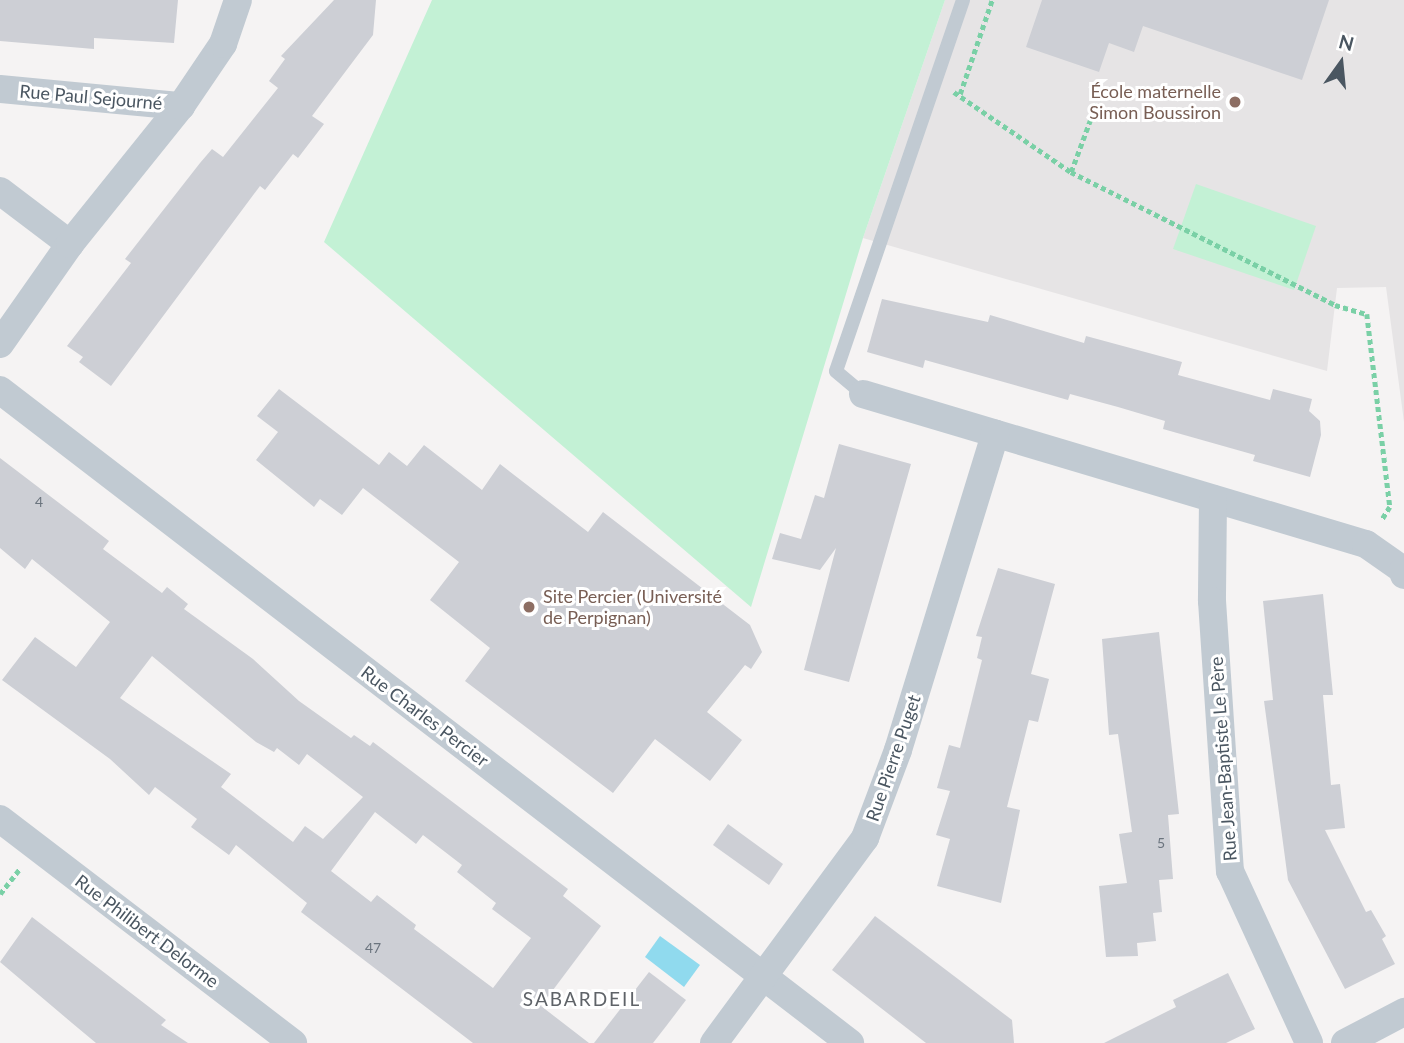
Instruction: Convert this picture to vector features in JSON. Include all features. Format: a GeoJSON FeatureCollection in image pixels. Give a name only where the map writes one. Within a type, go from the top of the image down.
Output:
{"type":"FeatureCollection","features":[{"type":"Feature","properties":{"kind":"street","name":"Rue Paul Sejourné"},"geometry":{"type":"LineString","coordinates":[[0,344],[70,244],[181,106],[223,44],[238,0]]}},
{"type":"Feature","properties":{"kind":"street","name":"Rue Paul Sejourné"},"geometry":{"type":"LineString","coordinates":[[0,89],[181,106]]}},
{"type":"Feature","properties":{"kind":"street"},"geometry":{"type":"LineString","coordinates":[[0,191],[70,244]]}},
{"type":"Feature","properties":{"kind":"street","name":"Rue Charles Percier"},"geometry":{"type":"LineString","coordinates":[[0,390],[850,1043]]}},
{"type":"Feature","properties":{"kind":"street"},"geometry":{"type":"LineString","coordinates":[[863,394],[1366,544],[1403,570],[1404,575]]}},
{"type":"Feature","properties":{"kind":"street","name":"Rue Pierre Puget"},"geometry":{"type":"LineString","coordinates":[[715,1043],[865,838],[898,750],[995,434]]}},
{"type":"Feature","properties":{"kind":"street","name":"Rue Jean-Baptiste Le Père"},"geometry":{"type":"LineString","coordinates":[[1213,499],[1212,601],[1230,871],[1309,1043]]}},
{"type":"Feature","properties":{"kind":"street","name":"Rue Philibert Delorme"},"geometry":{"type":"LineString","coordinates":[[0,819],[293,1043]]}},
{"type":"Feature","properties":{"kind":"street"},"geometry":{"type":"LineString","coordinates":[[1345,1043],[1404,1013]]}},
{"type":"Feature","properties":{"kind":"lane"},"geometry":{"type":"LineString","coordinates":[[863,394],[836,371],[963,0]]}},
{"type":"Feature","properties":{"kind":"path"},"geometry":{"type":"LineString","coordinates":[[960,94],[992,0]]}},
{"type":"Feature","properties":{"kind":"path"},"geometry":{"type":"LineString","coordinates":[[933,85],[960,94],[1071,172],[1335,305],[1367,314],[1390,507],[1366,544]]}},
{"type":"Feature","properties":{"kind":"path"},"geometry":{"type":"LineString","coordinates":[[1071,172],[1102,88]]}},
{"type":"Feature","properties":{"kind":"shaded area"},"geometry":{"type":"Polygon","coordinates":[[[945,0],[1404,0],[1404,422],[1386,287],[1337,288],[1327,371],[863,238],[945,0]]]}},
{"type":"Feature","properties":{"kind":"green space"},"geometry":{"type":"Polygon","coordinates":[[[432,0],[945,0],[863,238],[751,607],[324,242],[432,0]]]}},
{"type":"Feature","properties":{"kind":"green space"},"geometry":{"type":"Polygon","coordinates":[[[1196,184],[1316,226],[1294,290],[1173,249],[1196,184]]]}},
{"type":"Feature","properties":{"kind":"water"},"geometry":{"type":"Polygon","coordinates":[[[660,936],[700,965],[684,987],[645,957],[660,936]]]}},
{"type":"Feature","properties":{"kind":"building"},"geometry":{"type":"Polygon","coordinates":[[[0,0],[178,0],[174,43],[94,38],[94,49],[0,41],[0,0]]]}},
{"type":"Feature","properties":{"kind":"building"},"geometry":{"type":"Polygon","coordinates":[[[334,0],[376,0],[373,35],[312,116],[324,124],[298,158],[293,154],[265,190],[260,186],[111,386],[79,362],[83,357],[67,346],[131,263],[125,259],[200,163],[212,149],[223,157],[278,88],[269,81],[285,59],[281,56],[334,0]]]}},
{"type":"Feature","properties":{"kind":"building"},"geometry":{"type":"Polygon","coordinates":[[[1042,0],[1329,0],[1302,80],[1143,26],[1134,52],[1109,43],[1099,72],[1026,47],[1042,0]]]}},
{"type":"Feature","properties":{"kind":"building"},"geometry":{"type":"Polygon","coordinates":[[[882,299],[988,322],[990,315],[1084,343],[1086,336],[1182,362],[1178,375],[1270,400],[1273,389],[1312,399],[1309,411],[1320,421],[1321,435],[1310,477],[1253,461],[1255,455],[1163,429],[1165,421],[1118,407],[1070,394],[1068,400],[925,360],[923,368],[867,352],[882,299]]]}},
{"type":"Feature","properties":{"kind":"building"},"geometry":{"type":"Polygon","coordinates":[[[279,389],[379,465],[389,452],[407,466],[424,445],[482,490],[500,464],[588,532],[603,512],[750,625],[762,652],[751,669],[745,665],[707,712],[742,740],[710,781],[655,739],[613,793],[465,681],[490,648],[430,600],[459,562],[363,488],[342,515],[320,499],[314,507],[256,460],[278,432],[257,416],[279,389]]]}},
{"type":"Feature","properties":{"kind":"building"},"geometry":{"type":"Polygon","coordinates":[[[839,444],[911,464],[849,682],[804,670],[836,548],[820,570],[772,559],[780,533],[801,539],[815,495],[824,498],[839,444]]]}},
{"type":"Feature","properties":{"kind":"building"},"geometry":{"type":"Polygon","coordinates":[[[0,458],[109,541],[103,549],[162,593],[167,587],[188,604],[184,609],[253,659],[299,701],[351,738],[354,735],[370,746],[373,742],[568,889],[563,896],[601,926],[541,1006],[589,1043],[473,1043],[301,912],[307,903],[236,845],[229,855],[191,827],[197,819],[155,787],[149,795],[110,759],[2,680],[35,637],[76,667],[110,622],[32,559],[25,569],[0,548],[0,458]],[[152,656],[120,698],[231,774],[221,787],[293,842],[305,826],[323,839],[363,797],[307,754],[299,765],[277,748],[274,752],[256,742],[152,656]],[[375,812],[331,871],[371,902],[377,895],[416,925],[414,929],[493,988],[531,938],[492,909],[496,903],[457,872],[462,865],[423,835],[416,844],[375,812]]]}},
{"type":"Feature","properties":{"kind":"building"},"geometry":{"type":"Polygon","coordinates":[[[998,568],[1055,584],[1031,674],[1049,679],[1038,722],[1029,720],[1007,807],[1020,810],[1001,903],[937,886],[950,839],[936,835],[950,791],[937,788],[949,745],[960,748],[982,660],[977,658],[982,637],[976,636],[998,568]]]}},
{"type":"Feature","properties":{"kind":"building"},"geometry":{"type":"Polygon","coordinates":[[[1323,594],[1333,695],[1323,695],[1331,785],[1340,784],[1345,828],[1325,830],[1366,912],[1371,910],[1386,936],[1382,939],[1395,964],[1345,989],[1288,880],[1264,701],[1273,700],[1263,601],[1323,594]]]}},
{"type":"Feature","properties":{"kind":"building"},"geometry":{"type":"Polygon","coordinates":[[[1159,632],[1179,814],[1168,815],[1173,879],[1159,880],[1162,912],[1153,913],[1156,941],[1137,943],[1138,956],[1106,957],[1099,886],[1127,883],[1119,834],[1132,832],[1118,734],[1109,735],[1102,639],[1159,632]]]}},
{"type":"Feature","properties":{"kind":"building"},"geometry":{"type":"Polygon","coordinates":[[[728,824],[783,864],[769,885],[713,845],[728,824]]]}},
{"type":"Feature","properties":{"kind":"building"},"geometry":{"type":"Polygon","coordinates":[[[875,916],[1012,1020],[1014,1043],[926,1043],[832,970],[875,916]]]}},
{"type":"Feature","properties":{"kind":"building"},"geometry":{"type":"Polygon","coordinates":[[[32,917],[166,1020],[161,1025],[188,1043],[96,1043],[0,962],[32,917]]]}},
{"type":"Feature","properties":{"kind":"building"},"geometry":{"type":"Polygon","coordinates":[[[649,972],[686,1000],[667,1025],[653,1043],[594,1043],[649,972]]]}},
{"type":"Feature","properties":{"kind":"building"},"geometry":{"type":"Polygon","coordinates":[[[1228,973],[1255,1029],[1226,1043],[1104,1043],[1176,1007],[1173,1000],[1228,973]]]}},
{"type":"Feature","properties":{"kind":"place","name":"École maternelle Simon Boussiron"},"geometry":{"type":"Point","coordinates":[1235,102]}},
{"type":"Feature","properties":{"kind":"place","name":"Site Percier (Université de Perpignan)"},"geometry":{"type":"Point","coordinates":[529,607]}},
{"type":"Feature","properties":{"kind":"district","name":"SABARDEIL"},"geometry":{"type":"Point","coordinates":[582,999]}}]}
